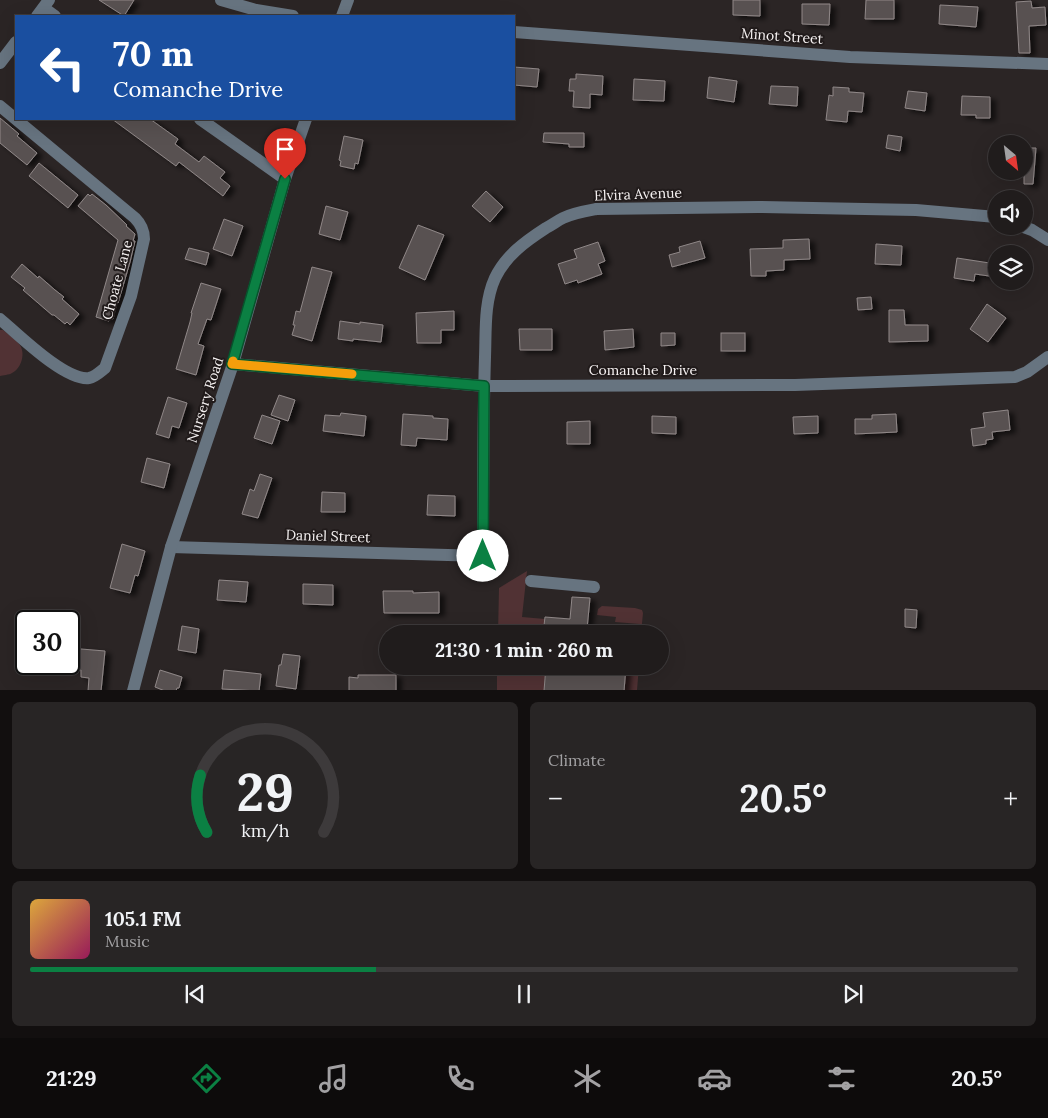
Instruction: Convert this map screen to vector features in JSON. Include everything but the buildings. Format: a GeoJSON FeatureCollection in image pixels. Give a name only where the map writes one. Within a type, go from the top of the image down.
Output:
{"type":"FeatureCollection","features":[{"type":"Feature","properties":{"kind":"street"},"geometry":{"type":"LineString","coordinates":[[221,0],[256,10],[287,15]]}},
{"type":"Feature","properties":{"kind":"street"},"geometry":{"type":"LineString","coordinates":[[342,15],[348,0]]}},
{"type":"Feature","properties":{"kind":"street"},"geometry":{"type":"LineString","coordinates":[[43,8],[54,15]]}},
{"type":"Feature","properties":{"kind":"street","name":"Minot Street"},"geometry":{"type":"LineString","coordinates":[[515,32],[850,56],[1048,64]]}},
{"type":"Feature","properties":{"kind":"street"},"geometry":{"type":"LineString","coordinates":[[0,63],[15,43]]}},
{"type":"Feature","properties":{"kind":"street","name":"Choate Lane"},"geometry":{"type":"LineString","coordinates":[[0,106],[15,118]]}},
{"type":"Feature","properties":{"kind":"street","name":"Choate Lane"},"geometry":{"type":"LineString","coordinates":[[1,322],[59,368],[79,377],[88,378],[97,375],[105,368],[131,296],[144,239],[144,231],[135,218],[17,120]]}},
{"type":"Feature","properties":{"kind":"street"},"geometry":{"type":"LineString","coordinates":[[201,120],[285,179]]}},
{"type":"Feature","properties":{"kind":"street","name":"Nursery Road"},"geometry":{"type":"LineString","coordinates":[[133,690],[171,547],[232,364],[285,179],[306,120]]}},
{"type":"Feature","properties":{"kind":"street","name":"Elvira Avenue"},"geometry":{"type":"LineString","coordinates":[[483,556],[484,386],[487,308],[496,277],[515,251],[530,238],[563,218],[596,209],[758,207],[916,210],[988,216]]}},
{"type":"Feature","properties":{"kind":"street"},"geometry":{"type":"LineString","coordinates":[[1033,231],[1048,240]]}},
{"type":"Feature","properties":{"kind":"street","name":"Comanche Drive"},"geometry":{"type":"LineString","coordinates":[[232,364],[484,386],[795,385],[1014,376],[1027,372],[1048,357]]}},
{"type":"Feature","properties":{"kind":"street","name":"Daniel Street"},"geometry":{"type":"LineString","coordinates":[[171,547],[483,556]]}},
{"type":"Feature","properties":{"kind":"street"},"geometry":{"type":"LineString","coordinates":[[530,581],[594,587]]}},
{"type":"Feature","properties":{"kind":"shaded area"},"geometry":{"type":"Polygon","coordinates":[[[0,330],[3,330],[21,347],[22,360],[15,371],[0,376],[0,330]]]}},
{"type":"Feature","properties":{"kind":"shaded area"},"geometry":{"type":"Polygon","coordinates":[[[527,571],[522,617],[545,619],[544,625],[498,625],[499,588],[527,571]]]}},
{"type":"Feature","properties":{"kind":"shaded area"},"geometry":{"type":"Polygon","coordinates":[[[602,606],[642,610],[642,625],[615,622],[616,617],[597,615],[598,609],[602,606]]]}},
{"type":"Feature","properties":{"kind":"shaded area"},"geometry":{"type":"Polygon","coordinates":[[[497,675],[545,675],[544,690],[497,690],[497,675]]]}},
{"type":"Feature","properties":{"kind":"shaded area"},"geometry":{"type":"Polygon","coordinates":[[[625,675],[638,675],[637,690],[624,690],[625,675]]]}},
{"type":"Feature","properties":{"kind":"slow traffic"},"geometry":{"type":"LineString","coordinates":[[233,361],[232,364],[352,374]]}},
{"type":"Feature","properties":{"kind":"route"},"geometry":{"type":"LineString","coordinates":[[285,179],[232,364],[484,386],[483,556]]}}]}
